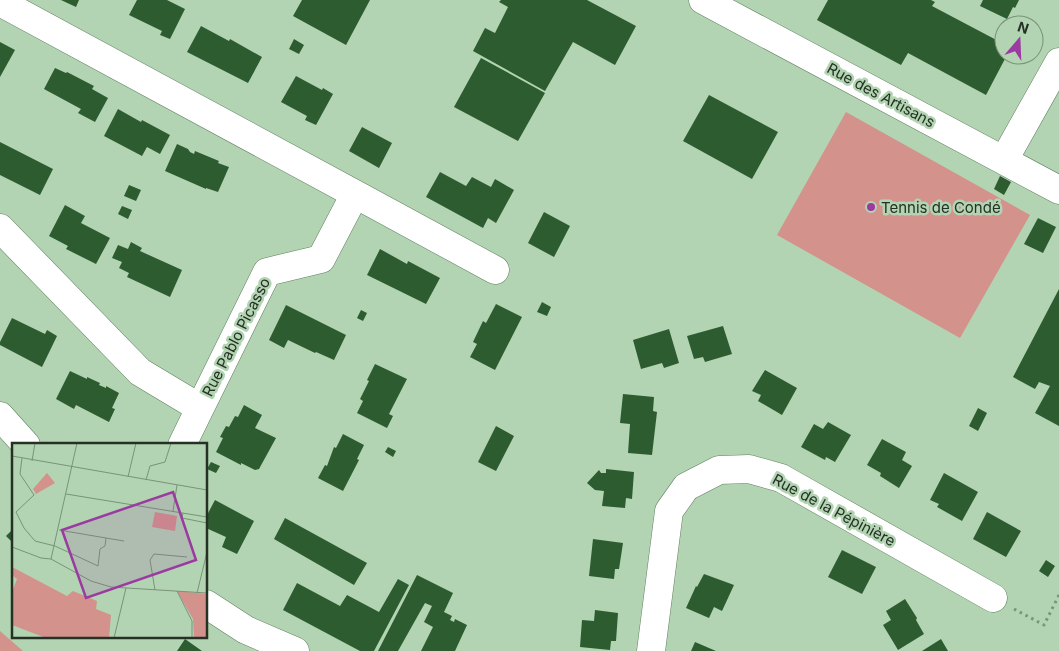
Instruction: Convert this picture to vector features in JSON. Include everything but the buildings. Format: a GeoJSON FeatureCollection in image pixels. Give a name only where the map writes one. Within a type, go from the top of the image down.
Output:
{"type":"FeatureCollection","features":[{"type":"Feature","properties":{"kind":"street","name":"Rue des Artisans"},"geometry":{"type":"LineString","coordinates":[[703,0],[1059,190]]}},
{"type":"Feature","properties":{"kind":"street"},"geometry":{"type":"LineString","coordinates":[[0,2],[495,270]]}},
{"type":"Feature","properties":{"kind":"street"},"geometry":{"type":"LineString","coordinates":[[1004,160],[1059,62]]}},
{"type":"Feature","properties":{"kind":"street","name":"Rue Pablo Picasso"},"geometry":{"type":"LineString","coordinates":[[0,228],[140,372],[200,408],[267,272],[321,259],[355,194]]}},
{"type":"Feature","properties":{"kind":"street"},"geometry":{"type":"LineString","coordinates":[[183,443],[200,408]]}},
{"type":"Feature","properties":{"kind":"street"},"geometry":{"type":"LineString","coordinates":[[0,416],[24,443]]}},
{"type":"Feature","properties":{"kind":"street","name":"Rue de la Pépinière"},"geometry":{"type":"LineString","coordinates":[[651,651],[669,511],[686,487],[719,470],[749,469],[781,478],[993,598]]}},
{"type":"Feature","properties":{"kind":"street"},"geometry":{"type":"LineString","coordinates":[[208,605],[246,630],[295,651]]}},
{"type":"Feature","properties":{"kind":"path"},"geometry":{"type":"LineString","coordinates":[[993,598],[1044,625],[1059,595]]}},
{"type":"Feature","properties":{"kind":"shaded area","name":"Tennis de Condé"},"geometry":{"type":"Polygon","coordinates":[[[846,112],[1030,215],[960,338],[777,235],[846,112]]]}},
{"type":"Feature","properties":{"kind":"shaded area"},"geometry":{"type":"Polygon","coordinates":[[[0,631],[23,651],[0,651],[0,631]]]}},
{"type":"Feature","properties":{"kind":"place","name":"Tennis de Condé"},"geometry":{"type":"Point","coordinates":[871,207]}}]}
